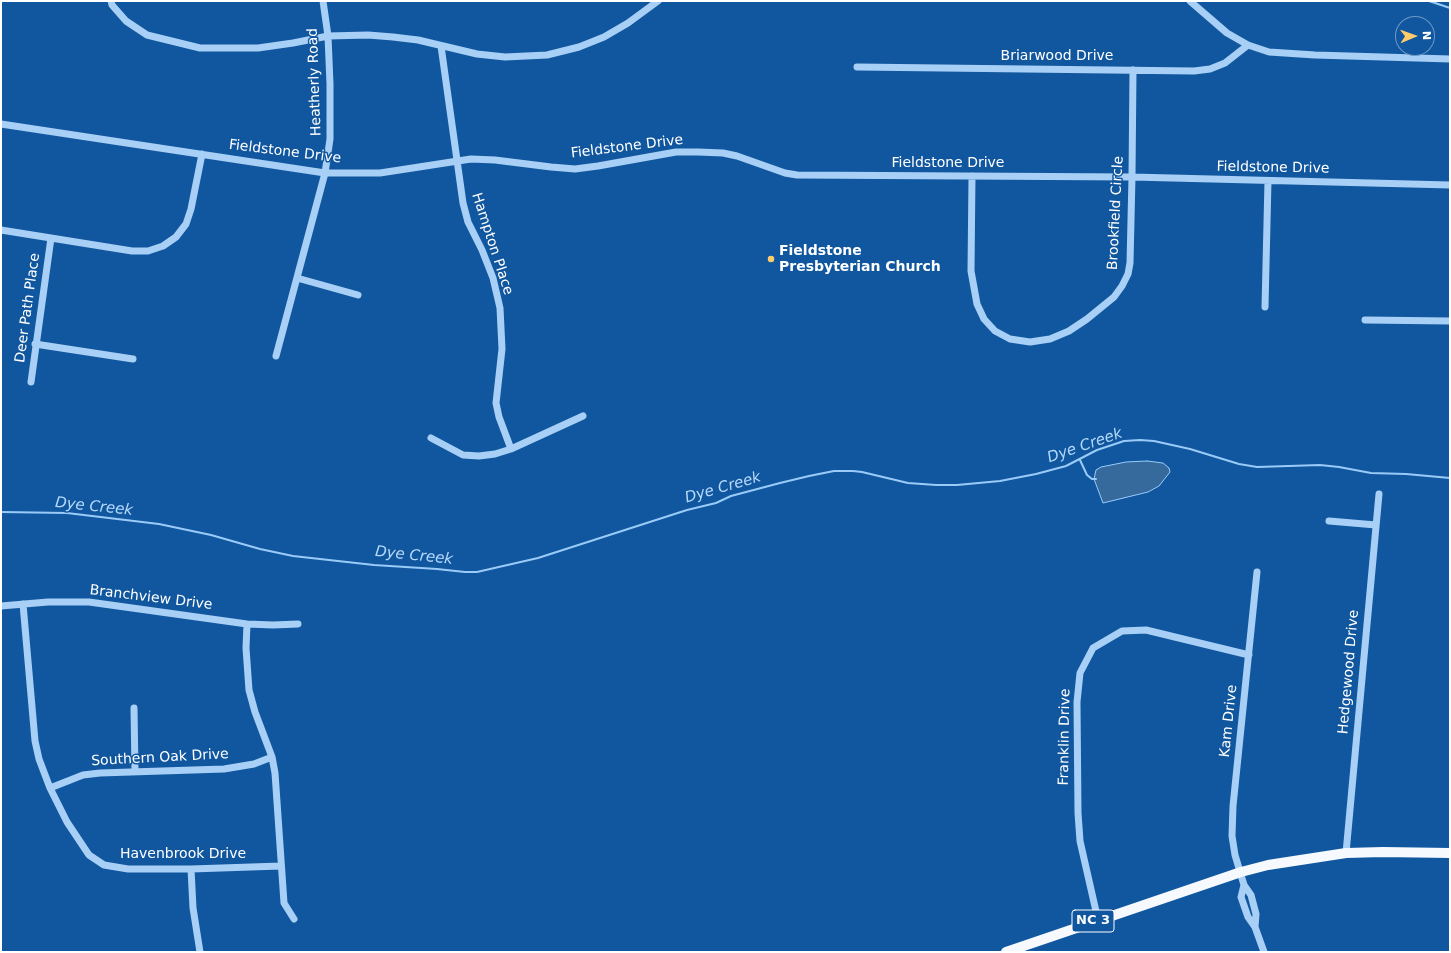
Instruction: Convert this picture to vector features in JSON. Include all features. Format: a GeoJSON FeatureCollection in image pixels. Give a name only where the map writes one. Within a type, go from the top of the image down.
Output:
{"type":"FeatureCollection","features":[{"type":"Feature","properties":{"kind":"main road","name":"NC 3"},"geometry":{"type":"LineString","coordinates":[[1006,952],[1240,872],[1268,865],[1346,853],[1450,853]]}},
{"type":"Feature","properties":{"kind":"street"},"geometry":{"type":"LineString","coordinates":[[111,1],[112,5],[126,21],[147,35],[200,48],[258,48],[328,36],[368,35],[393,37],[477,54],[505,57],[547,55],[579,47],[604,38],[658,1]]}},
{"type":"Feature","properties":{"kind":"street","name":"Heatherly Road"},"geometry":{"type":"LineString","coordinates":[[276,356],[325,173],[330,139],[328,36],[323,1]]}},
{"type":"Feature","properties":{"kind":"street"},"geometry":{"type":"LineString","coordinates":[[1190,1],[1227,33],[1248,45],[1269,52],[1450,58]]}},
{"type":"Feature","properties":{"kind":"street","name":"Briarwood Drive"},"geometry":{"type":"LineString","coordinates":[[857,67],[1194,71],[1210,69],[1225,63],[1248,45]]}},
{"type":"Feature","properties":{"kind":"street","name":"Hampton Place"},"geometry":{"type":"LineString","coordinates":[[441,46],[463,203],[468,222],[482,250],[493,278],[500,308],[502,349],[496,403],[499,417],[511,449]]}},
{"type":"Feature","properties":{"kind":"street","name":"Brookfield Circle"},"geometry":{"type":"LineString","coordinates":[[972,176],[971,271],[977,304],[984,319],[995,331],[1010,339],[1030,342],[1050,339],[1069,331],[1087,320],[1122,286],[1128,274],[1130,263],[1133,70]]}},
{"type":"Feature","properties":{"kind":"street","name":"Fieldstone Drive"},"geometry":{"type":"LineString","coordinates":[[1,124],[325,173],[380,173],[471,159],[495,160],[575,169],[676,152],[698,152],[723,153],[737,156],[785,173],[797,175],[1132,177],[1450,185]]}},
{"type":"Feature","properties":{"kind":"street"},"geometry":{"type":"LineString","coordinates":[[1,230],[132,251],[148,251],[164,246],[176,237],[186,224],[191,209],[202,154]]}},
{"type":"Feature","properties":{"kind":"street"},"geometry":{"type":"LineString","coordinates":[[1265,307],[1268,181]]}},
{"type":"Feature","properties":{"kind":"street","name":"Deer Path Place"},"geometry":{"type":"LineString","coordinates":[[31,382],[35,344],[51,238]]}},
{"type":"Feature","properties":{"kind":"street"},"geometry":{"type":"LineString","coordinates":[[297,278],[358,296]]}},
{"type":"Feature","properties":{"kind":"street"},"geometry":{"type":"LineString","coordinates":[[1365,320],[1450,321]]}},
{"type":"Feature","properties":{"kind":"street"},"geometry":{"type":"LineString","coordinates":[[35,344],[133,359]]}},
{"type":"Feature","properties":{"kind":"street"},"geometry":{"type":"LineString","coordinates":[[431,438],[463,454],[484,456],[511,449],[583,416]]}},
{"type":"Feature","properties":{"kind":"street","name":"Hedgewood Drive"},"geometry":{"type":"LineString","coordinates":[[1346,853],[1379,494]]}},
{"type":"Feature","properties":{"kind":"street"},"geometry":{"type":"LineString","coordinates":[[1329,521],[1376,525]]}},
{"type":"Feature","properties":{"kind":"street","name":"Kam Drive"},"geometry":{"type":"LineString","coordinates":[[1257,572],[1233,806],[1232,836],[1240,872],[1256,914],[1255,927],[1264,952]]}},
{"type":"Feature","properties":{"kind":"street","name":"Branchview Drive"},"geometry":{"type":"LineString","coordinates":[[1,606],[48,602],[89,602],[247,624],[298,624]]}},
{"type":"Feature","properties":{"kind":"street","name":"Havenbrook Drive"},"geometry":{"type":"LineString","coordinates":[[23,604],[35,741],[39,759],[50,788],[67,822],[88,855],[104,865],[128,869],[191,869],[281,866]]}},
{"type":"Feature","properties":{"kind":"street"},"geometry":{"type":"LineString","coordinates":[[247,624],[246,648],[249,690],[272,757],[275,773],[284,903],[294,919]]}},
{"type":"Feature","properties":{"kind":"street","name":"Franklin Drive"},"geometry":{"type":"LineString","coordinates":[[1098,920],[1080,841],[1078,813],[1077,702],[1080,673],[1093,648],[1122,631],[1146,630],[1249,655]]}},
{"type":"Feature","properties":{"kind":"street"},"geometry":{"type":"LineString","coordinates":[[134,708],[135,772]]}},
{"type":"Feature","properties":{"kind":"street","name":"Southern Oak Drive"},"geometry":{"type":"LineString","coordinates":[[50,788],[69,779],[83,775],[224,769],[254,764],[272,757]]}},
{"type":"Feature","properties":{"kind":"street"},"geometry":{"type":"LineString","coordinates":[[191,869],[194,908],[200,952]]}},
{"type":"Feature","properties":{"kind":"water"},"geometry":{"type":"Polygon","coordinates":[[[1147,461],[1163,463],[1169,468],[1170,472],[1159,486],[1148,492],[1103,503],[1094,479],[1096,470],[1101,467],[1126,462],[1147,461]]]}},
{"type":"Feature","properties":{"kind":"waterway"},"geometry":{"type":"LineString","coordinates":[[1429,1],[1450,8]]}},
{"type":"Feature","properties":{"kind":"waterway","name":"Dye Creek"},"geometry":{"type":"LineString","coordinates":[[1,512],[67,513],[159,524],[211,535],[260,549],[293,556],[374,565],[477,572],[538,558],[687,510],[716,503],[731,496],[809,476],[834,471],[853,471],[908,483],[936,485],[957,485],[1000,481],[1066,466],[1097,450],[1124,441],[1154,441],[1190,449],[1239,464],[1257,467],[1320,465],[1371,473],[1406,474],[1450,478]]}},
{"type":"Feature","properties":{"kind":"waterway"},"geometry":{"type":"LineString","coordinates":[[1080,460],[1087,475],[1092,479],[1096,479]]}},
{"type":"Feature","properties":{"kind":"place","name":"Fieldstone Presbyterian Church"},"geometry":{"type":"Point","coordinates":[771,259]}}]}
